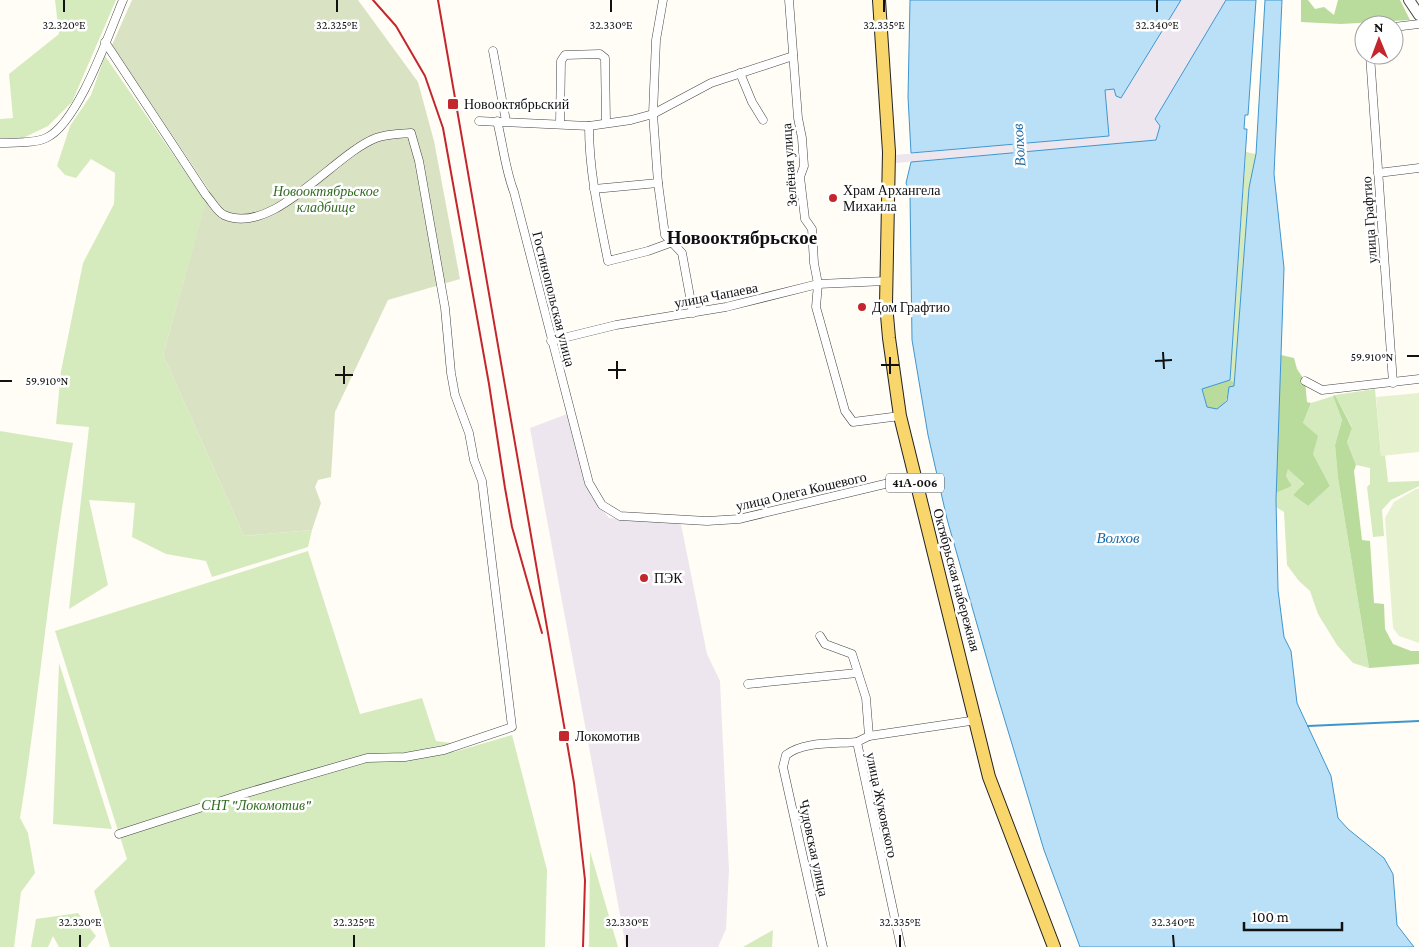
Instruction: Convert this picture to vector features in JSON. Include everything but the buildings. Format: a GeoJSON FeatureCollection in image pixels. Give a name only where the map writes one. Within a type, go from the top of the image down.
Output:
{"type":"FeatureCollection","features":[{"type":"Feature","properties":{"kind":"main road","name":"Октябрьская набережная"},"geometry":{"type":"LineString","coordinates":[[879,0],[889,152],[886,281],[888,338],[900,416],[977,720],[989,777],[1054,947]]}},
{"type":"Feature","properties":{"kind":"street"},"geometry":{"type":"LineString","coordinates":[[0,143],[45,139],[58,130],[74,110],[123,0]]}},
{"type":"Feature","properties":{"kind":"street"},"geometry":{"type":"LineString","coordinates":[[663,0],[656,40],[653,114],[658,183],[665,235],[670,243],[680,248],[682,253],[692,313]]}},
{"type":"Feature","properties":{"kind":"street","name":"Зелёная улица"},"geometry":{"type":"LineString","coordinates":[[789,0],[792,56],[804,166],[800,177],[805,219],[812,229],[818,284],[816,307],[845,412],[853,422],[900,416]]}},
{"type":"Feature","properties":{"kind":"street"},"geometry":{"type":"LineString","coordinates":[[1409,0],[1419,15]]}},
{"type":"Feature","properties":{"kind":"street"},"geometry":{"type":"LineString","coordinates":[[1404,26],[1419,24]]}},
{"type":"Feature","properties":{"kind":"street"},"geometry":{"type":"LineString","coordinates":[[105,42],[206,195],[222,214],[239,218],[262,215],[280,206],[376,138],[411,133],[419,161],[445,308],[455,395],[469,433],[474,460],[482,482],[512,727],[444,750],[405,757],[358,760],[243,794],[119,834]]}},
{"type":"Feature","properties":{"kind":"street","name":"Гостинопольская улица"},"geometry":{"type":"LineString","coordinates":[[493,50],[507,174],[514,192],[589,483]]}},
{"type":"Feature","properties":{"kind":"street"},"geometry":{"type":"LineString","coordinates":[[560,124],[561,61],[565,55],[600,54],[605,58],[606,123]]}},
{"type":"Feature","properties":{"kind":"street"},"geometry":{"type":"LineString","coordinates":[[479,121],[589,126],[653,114],[710,82],[792,56]]}},
{"type":"Feature","properties":{"kind":"street","name":"улица Графтио"},"geometry":{"type":"LineString","coordinates":[[1371,65],[1393,382]]}},
{"type":"Feature","properties":{"kind":"street"},"geometry":{"type":"LineString","coordinates":[[740,73],[752,102],[763,120]]}},
{"type":"Feature","properties":{"kind":"street"},"geometry":{"type":"LineString","coordinates":[[589,126],[589,156],[608,261],[648,251],[670,243]]}},
{"type":"Feature","properties":{"kind":"street"},"geometry":{"type":"LineString","coordinates":[[1378,172],[1419,168]]}},
{"type":"Feature","properties":{"kind":"street"},"geometry":{"type":"LineString","coordinates":[[594,189],[658,183]]}},
{"type":"Feature","properties":{"kind":"street","name":"улица Чапаева"},"geometry":{"type":"LineString","coordinates":[[551,341],[616,325],[726,308],[818,284],[886,281]]}},
{"type":"Feature","properties":{"kind":"street"},"geometry":{"type":"LineString","coordinates":[[1305,381],[1322,390],[1419,379]]}},
{"type":"Feature","properties":{"kind":"street","name":"улица Олега Кошевого"},"geometry":{"type":"LineString","coordinates":[[589,483],[602,505],[620,516],[707,521],[739,520],[914,477]]}},
{"type":"Feature","properties":{"kind":"street","name":"улица Жуковского"},"geometry":{"type":"LineString","coordinates":[[820,636],[825,644],[852,654],[866,698],[869,736],[857,742],[901,947]]}},
{"type":"Feature","properties":{"kind":"street"},"geometry":{"type":"LineString","coordinates":[[748,684],[857,673]]}},
{"type":"Feature","properties":{"kind":"street"},"geometry":{"type":"LineString","coordinates":[[869,736],[977,720]]}},
{"type":"Feature","properties":{"kind":"street","name":"Чудовская улица"},"geometry":{"type":"LineString","coordinates":[[822,947],[783,767],[786,755],[792,750],[857,742]]}},
{"type":"Feature","properties":{"kind":"shaded area"},"geometry":{"type":"Polygon","coordinates":[[[1181,0],[1226,0],[1155,119],[1160,126],[1156,140],[896,163],[895,155],[1109,136],[1105,90],[1115,89],[1121,98],[1181,0]]]}},
{"type":"Feature","properties":{"kind":"shaded area"},"geometry":{"type":"Polygon","coordinates":[[[567,414],[591,496],[609,518],[681,524],[707,654],[720,681],[729,870],[726,929],[718,947],[626,947],[530,428],[567,414]]]}},
{"type":"Feature","properties":{"kind":"green space"},"geometry":{"type":"Polygon","coordinates":[[[55,0],[116,0],[72,102],[48,126],[23,138],[0,138],[0,119],[13,118],[9,74],[59,34],[55,0]]]}},
{"type":"Feature","properties":{"kind":"green space","name":"Новооктябрьское кладбище"},"geometry":{"type":"Polygon","coordinates":[[[132,0],[358,0],[418,82],[434,141],[460,279],[388,300],[335,412],[331,477],[318,480],[315,487],[321,503],[312,530],[244,536],[163,355],[209,190],[112,45],[132,0]]]}},
{"type":"Feature","properties":{"kind":"green space"},"geometry":{"type":"Polygon","coordinates":[[[1301,0],[1308,0],[1315,9],[1324,7],[1334,15],[1338,0],[1400,0],[1410,20],[1404,20],[1404,15],[1354,15],[1354,23],[1301,22],[1301,0]]]}},
{"type":"Feature","properties":{"kind":"green space"},"geometry":{"type":"Polygon","coordinates":[[[105,56],[206,202],[163,355],[244,536],[312,530],[308,547],[212,577],[206,561],[166,554],[132,537],[135,503],[89,500],[108,585],[69,609],[89,427],[56,424],[61,371],[83,263],[114,204],[115,173],[91,159],[76,178],[65,175],[57,166],[70,126],[91,95],[105,56]]]}},
{"type":"Feature","properties":{"kind":"green space"},"geometry":{"type":"Polygon","coordinates":[[[1246,152],[1256,154],[1249,188],[1234,382],[1230,380],[1246,152]]]}},
{"type":"Feature","properties":{"kind":"green space"},"geometry":{"type":"Polygon","coordinates":[[[1281,355],[1294,358],[1297,369],[1305,381],[1307,402],[1311,403],[1303,423],[1318,436],[1313,454],[1330,486],[1308,506],[1293,495],[1304,484],[1288,469],[1286,476],[1292,486],[1276,493],[1281,355]]]}},
{"type":"Feature","properties":{"kind":"green space"},"geometry":{"type":"Polygon","coordinates":[[[1230,380],[1234,382],[1234,387],[1229,387],[1223,405],[1217,409],[1207,407],[1202,388],[1230,380]]]}},
{"type":"Feature","properties":{"kind":"green space"},"geometry":{"type":"Polygon","coordinates":[[[1375,389],[1381,455],[1385,455],[1388,482],[1419,481],[1419,486],[1391,500],[1382,510],[1384,536],[1373,537],[1367,487],[1370,484],[1370,468],[1356,465],[1347,442],[1352,427],[1335,395],[1375,389]]]}},
{"type":"Feature","properties":{"kind":"green space"},"geometry":{"type":"Polygon","coordinates":[[[1419,393],[1419,452],[1381,456],[1376,397],[1419,393]]]}},
{"type":"Feature","properties":{"kind":"green space"},"geometry":{"type":"Polygon","coordinates":[[[1335,395],[1352,428],[1347,442],[1356,465],[1354,471],[1362,540],[1370,541],[1374,603],[1384,604],[1385,629],[1393,644],[1411,651],[1419,651],[1419,664],[1369,668],[1338,478],[1335,445],[1342,420],[1333,396],[1335,395]]]}},
{"type":"Feature","properties":{"kind":"green space"},"geometry":{"type":"Polygon","coordinates":[[[1333,396],[1342,420],[1335,445],[1338,478],[1369,668],[1353,663],[1337,645],[1318,614],[1310,591],[1299,581],[1287,565],[1284,512],[1276,507],[1276,493],[1292,486],[1286,476],[1288,468],[1304,485],[1293,495],[1308,506],[1330,486],[1313,454],[1303,423],[1311,403],[1333,396]]]}},
{"type":"Feature","properties":{"kind":"green space"},"geometry":{"type":"Polygon","coordinates":[[[0,431],[73,443],[58,536],[20,818],[28,833],[35,873],[21,892],[14,947],[0,947],[0,431]]]}},
{"type":"Feature","properties":{"kind":"green space"},"geometry":{"type":"Polygon","coordinates":[[[1419,489],[1419,643],[1399,636],[1393,628],[1385,518],[1394,502],[1419,489]]]}},
{"type":"Feature","properties":{"kind":"green space","name":"СНТ \"Локомотив\""},"geometry":{"type":"Polygon","coordinates":[[[308,551],[360,714],[422,698],[436,741],[451,743],[454,752],[512,735],[547,870],[545,947],[110,947],[94,891],[127,859],[55,631],[308,551]]]}},
{"type":"Feature","properties":{"kind":"green space"},"geometry":{"type":"Polygon","coordinates":[[[59,663],[112,829],[53,824],[59,663]]]}},
{"type":"Feature","properties":{"kind":"green space"},"geometry":{"type":"Polygon","coordinates":[[[590,851],[618,947],[589,947],[590,851]]]}},
{"type":"Feature","properties":{"kind":"green space"},"geometry":{"type":"Polygon","coordinates":[[[78,913],[96,936],[87,947],[59,947],[53,936],[48,947],[31,947],[36,919],[78,913]]]}},
{"type":"Feature","properties":{"kind":"green space"},"geometry":{"type":"Polygon","coordinates":[[[773,930],[772,947],[743,947],[773,930]]]}},
{"type":"Feature","properties":{"kind":"water","name":"Волхов"},"geometry":{"type":"Polygon","coordinates":[[[910,0],[1181,0],[1121,98],[1116,96],[1114,89],[1105,90],[1109,136],[911,153],[908,97],[910,0]]]}},
{"type":"Feature","properties":{"kind":"water","name":"Волхов"},"geometry":{"type":"Polygon","coordinates":[[[1226,0],[1256,0],[1248,115],[1245,115],[1244,129],[1247,129],[1230,380],[1202,389],[1207,407],[1217,409],[1227,401],[1229,387],[1234,386],[1249,188],[1256,154],[1265,0],[1282,0],[1274,174],[1284,268],[1276,500],[1278,590],[1284,637],[1291,651],[1297,703],[1331,776],[1338,818],[1348,829],[1384,858],[1393,874],[1397,925],[1414,947],[1080,947],[1044,850],[996,691],[947,519],[928,435],[912,340],[910,194],[906,183],[911,162],[1156,140],[1160,126],[1155,119],[1226,0]]]}},
{"type":"Feature","properties":{"kind":"waterway","name":"Волхов"},"geometry":{"type":"LineString","coordinates":[[1017,129],[1020,168]]}},
{"type":"Feature","properties":{"kind":"waterway"},"geometry":{"type":"LineString","coordinates":[[1308,726],[1419,721]]}},
{"type":"Feature","properties":{"kind":"railway"},"geometry":{"type":"LineString","coordinates":[[373,0],[396,26],[425,76],[443,128],[489,384],[512,527],[542,633]]}},
{"type":"Feature","properties":{"kind":"railway"},"geometry":{"type":"LineString","coordinates":[[438,0],[574,783],[585,880],[583,947]]}},
{"type":"Feature","properties":{"kind":"place","name":"Новооктябрьский"},"geometry":{"type":"Point","coordinates":[453,104]}},
{"type":"Feature","properties":{"kind":"place","name":"Храм Архангела Михаила"},"geometry":{"type":"Point","coordinates":[833,198]}},
{"type":"Feature","properties":{"kind":"place","name":"Дом Графтио"},"geometry":{"type":"Point","coordinates":[862,307]}},
{"type":"Feature","properties":{"kind":"place","name":"ПЭК"},"geometry":{"type":"Point","coordinates":[644,578]}},
{"type":"Feature","properties":{"kind":"place","name":"Локомотив"},"geometry":{"type":"Point","coordinates":[564,736]}},
{"type":"Feature","properties":{"kind":"district","name":"Новооктябрьское"},"geometry":{"type":"Point","coordinates":[742,237]}}]}
